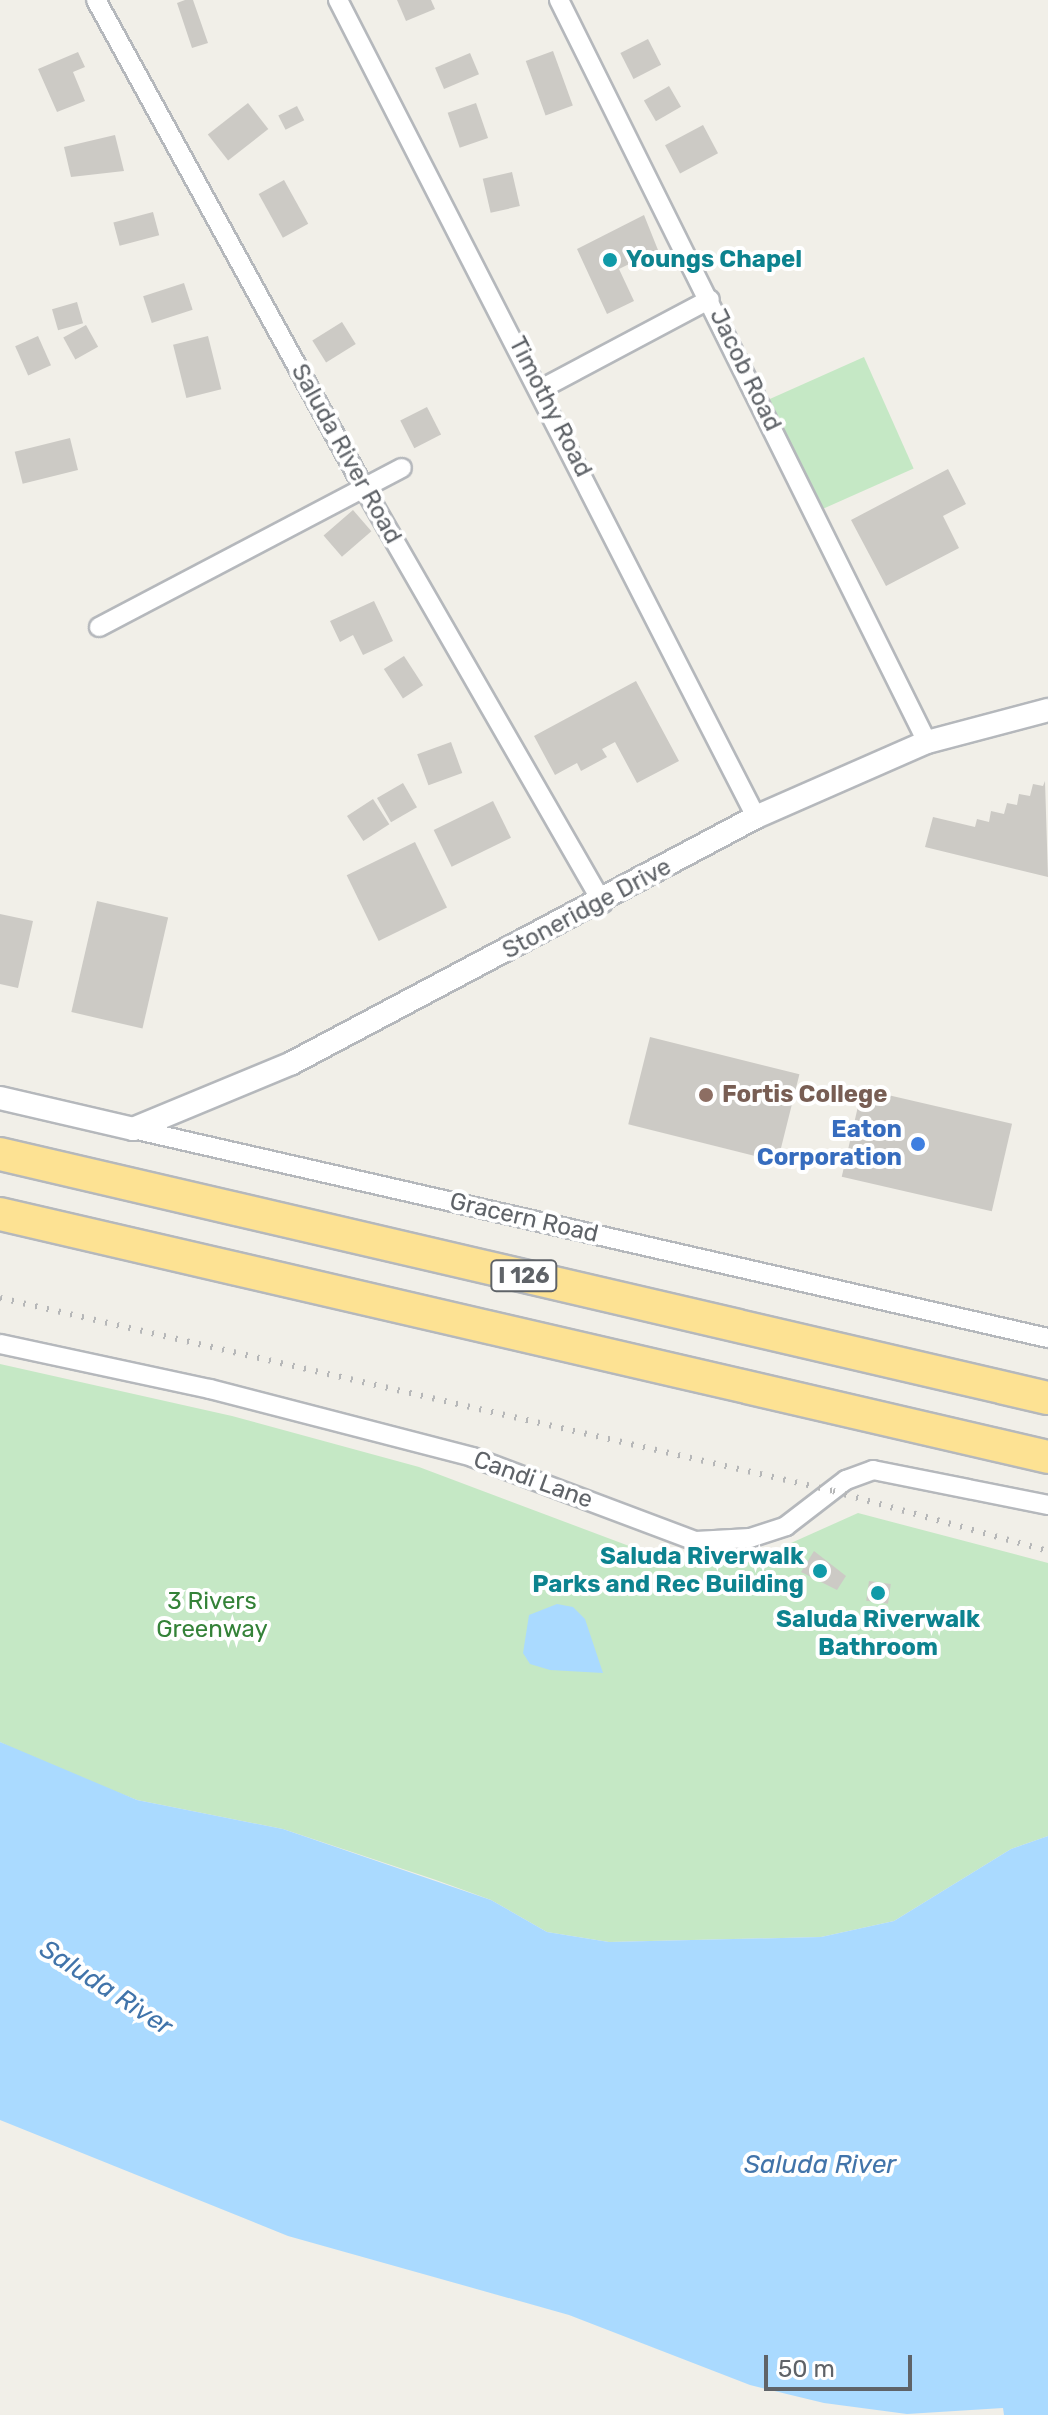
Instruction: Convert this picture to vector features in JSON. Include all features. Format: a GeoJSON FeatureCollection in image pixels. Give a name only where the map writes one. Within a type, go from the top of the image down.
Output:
{"type":"FeatureCollection","features":[{"type":"Feature","properties":{"kind":"highway","name":"I 126"},"geometry":{"type":"LineString","coordinates":[[0,1154],[1048,1398]]}},
{"type":"Feature","properties":{"kind":"highway","name":"I 126"},"geometry":{"type":"LineString","coordinates":[[0,1214],[1048,1457]]}},
{"type":"Feature","properties":{"kind":"street","name":"Saluda River Road"},"geometry":{"type":"LineString","coordinates":[[96,0],[364,488],[603,903]]}},
{"type":"Feature","properties":{"kind":"street","name":"Timothy Road"},"geometry":{"type":"LineString","coordinates":[[338,0],[541,389],[756,817]]}},
{"type":"Feature","properties":{"kind":"street","name":"Jacob Road"},"geometry":{"type":"LineString","coordinates":[[559,0],[710,299],[927,742]]}},
{"type":"Feature","properties":{"kind":"street"},"geometry":{"type":"LineString","coordinates":[[541,389],[710,299]]}},
{"type":"Feature","properties":{"kind":"street"},"geometry":{"type":"LineString","coordinates":[[99,627],[402,468]]}},
{"type":"Feature","properties":{"kind":"street","name":"Stoneridge Drive"},"geometry":{"type":"LineString","coordinates":[[133,1129],[292,1063],[603,903],[756,817],[927,742],[1048,710]]}},
{"type":"Feature","properties":{"kind":"street","name":"Gracern Road"},"geometry":{"type":"LineString","coordinates":[[0,1098],[1048,1338]]}},
{"type":"Feature","properties":{"kind":"street","name":"Candi Lane"},"geometry":{"type":"LineString","coordinates":[[0,1344],[210,1389],[472,1457],[696,1541],[740,1540],[786,1526],[846,1480],[873,1470],[1048,1505]]}},
{"type":"Feature","properties":{"kind":"green space"},"geometry":{"type":"Polygon","coordinates":[[[864,357],[914,468],[810,514],[761,403],[864,357]]]}},
{"type":"Feature","properties":{"kind":"green space","name":"3 Rivers Greenway"},"geometry":{"type":"Polygon","coordinates":[[[0,1364],[232,1416],[419,1467],[669,1561],[742,1565],[858,1513],[1048,1563],[1048,1836],[1011,1849],[894,1921],[821,1937],[609,1942],[547,1932],[491,1900],[283,1829],[137,1800],[40,1762],[0,1742],[0,1364]]]}},
{"type":"Feature","properties":{"kind":"water"},"geometry":{"type":"Polygon","coordinates":[[[557,1604],[573,1607],[585,1619],[603,1673],[550,1670],[530,1664],[523,1653],[529,1615],[557,1604]]]}},
{"type":"Feature","properties":{"kind":"water","name":"Saluda River"},"geometry":{"type":"Polygon","coordinates":[[[0,1742],[137,1800],[283,1829],[491,1900],[547,1932],[609,1942],[821,1937],[894,1921],[1011,1849],[1048,1836],[1048,2415],[1004,2415],[1003,2408],[907,2414],[824,2403],[750,2385],[569,2315],[288,2236],[0,2120],[0,1742]]]}},
{"type":"Feature","properties":{"kind":"building"},"geometry":{"type":"Polygon","coordinates":[[[193,0],[208,43],[192,48],[177,3],[193,0]]]}},
{"type":"Feature","properties":{"kind":"building"},"geometry":{"type":"Polygon","coordinates":[[[397,0],[431,0],[435,9],[406,21],[397,0]]]}},
{"type":"Feature","properties":{"kind":"building"},"geometry":{"type":"Polygon","coordinates":[[[648,39],[661,65],[634,79],[620,53],[648,39]]]}},
{"type":"Feature","properties":{"kind":"building"},"geometry":{"type":"Polygon","coordinates":[[[553,51],[573,106],[546,115],[526,61],[553,51]]]}},
{"type":"Feature","properties":{"kind":"building"},"geometry":{"type":"Polygon","coordinates":[[[78,52],[85,67],[73,72],[85,101],[57,112],[38,69],[78,52]]]}},
{"type":"Feature","properties":{"kind":"building"},"geometry":{"type":"Polygon","coordinates":[[[470,53],[479,74],[444,89],[435,68],[470,53]]]}},
{"type":"Feature","properties":{"kind":"building"},"geometry":{"type":"Polygon","coordinates":[[[669,86],[681,107],[656,121],[644,100],[669,86]]]}},
{"type":"Feature","properties":{"kind":"building"},"geometry":{"type":"Polygon","coordinates":[[[248,103],[268,129],[228,160],[208,134],[248,103]]]}},
{"type":"Feature","properties":{"kind":"building"},"geometry":{"type":"Polygon","coordinates":[[[476,103],[488,138],[460,148],[448,113],[476,103]]]}},
{"type":"Feature","properties":{"kind":"building"},"geometry":{"type":"Polygon","coordinates":[[[297,106],[304,120],[286,130],[278,116],[297,106]]]}},
{"type":"Feature","properties":{"kind":"building"},"geometry":{"type":"Polygon","coordinates":[[[703,125],[718,153],[680,173],[665,145],[703,125]]]}},
{"type":"Feature","properties":{"kind":"building"},"geometry":{"type":"Polygon","coordinates":[[[115,135],[124,171],[71,177],[64,147],[115,135]]]}},
{"type":"Feature","properties":{"kind":"building"},"geometry":{"type":"Polygon","coordinates":[[[512,172],[520,206],[491,213],[483,179],[512,172]]]}},
{"type":"Feature","properties":{"kind":"building"},"geometry":{"type":"Polygon","coordinates":[[[284,180],[308,224],[283,238],[259,194],[284,180]]]}},
{"type":"Feature","properties":{"kind":"building"},"geometry":{"type":"Polygon","coordinates":[[[153,212],[159,235],[120,246],[113,223],[153,212]]]}},
{"type":"Feature","properties":{"kind":"building","name":"Youngs Chapel"},"geometry":{"type":"Polygon","coordinates":[[[644,215],[658,250],[619,269],[634,301],[607,314],[577,249],[644,215]]]}},
{"type":"Feature","properties":{"kind":"building"},"geometry":{"type":"Polygon","coordinates":[[[184,283],[193,310],[152,323],[143,296],[184,283]]]}},
{"type":"Feature","properties":{"kind":"building"},"geometry":{"type":"Polygon","coordinates":[[[77,302],[83,323],[58,330],[52,309],[77,302]]]}},
{"type":"Feature","properties":{"kind":"building"},"geometry":{"type":"Polygon","coordinates":[[[342,322],[356,344],[326,363],[312,341],[342,322]]]}},
{"type":"Feature","properties":{"kind":"building"},"geometry":{"type":"Polygon","coordinates":[[[86,325],[98,347],[75,359],[63,338],[86,325]]]}},
{"type":"Feature","properties":{"kind":"building"},"geometry":{"type":"Polygon","coordinates":[[[38,336],[51,365],[28,375],[15,346],[38,336]]]}},
{"type":"Feature","properties":{"kind":"building"},"geometry":{"type":"Polygon","coordinates":[[[208,336],[221,389],[186,398],[173,345],[208,336]]]}},
{"type":"Feature","properties":{"kind":"building"},"geometry":{"type":"Polygon","coordinates":[[[427,407],[441,435],[414,448],[400,421],[427,407]]]}},
{"type":"Feature","properties":{"kind":"building"},"geometry":{"type":"Polygon","coordinates":[[[70,438],[78,470],[23,484],[15,452],[70,438]]]}},
{"type":"Feature","properties":{"kind":"building"},"geometry":{"type":"Polygon","coordinates":[[[948,469],[966,504],[943,516],[959,548],[886,586],[851,520],[948,469]]]}},
{"type":"Feature","properties":{"kind":"building"},"geometry":{"type":"Polygon","coordinates":[[[353,510],[371,531],[342,557],[324,536],[353,510]]]}},
{"type":"Feature","properties":{"kind":"building"},"geometry":{"type":"Polygon","coordinates":[[[374,601],[393,641],[363,655],[353,635],[340,642],[330,621],[374,601]]]}},
{"type":"Feature","properties":{"kind":"building"},"geometry":{"type":"Polygon","coordinates":[[[404,656],[423,685],[403,698],[384,669],[404,656]]]}},
{"type":"Feature","properties":{"kind":"building"},"geometry":{"type":"Polygon","coordinates":[[[636,681],[679,761],[637,783],[615,742],[602,749],[607,757],[581,771],[577,763],[555,775],[534,736],[636,681]]]}},
{"type":"Feature","properties":{"kind":"building"},"geometry":{"type":"Polygon","coordinates":[[[451,742],[462,773],[428,785],[417,754],[451,742]]]}},
{"type":"Feature","properties":{"kind":"building"},"geometry":{"type":"Polygon","coordinates":[[[1045,781],[1048,877],[925,847],[933,817],[975,827],[977,819],[989,822],[991,811],[1004,814],[1007,803],[1017,805],[1019,794],[1030,796],[1033,784],[1043,786],[1045,781]]]}},
{"type":"Feature","properties":{"kind":"building"},"geometry":{"type":"Polygon","coordinates":[[[403,783],[417,807],[391,822],[377,798],[403,783]]]}},
{"type":"Feature","properties":{"kind":"building"},"geometry":{"type":"Polygon","coordinates":[[[373,799],[389,824],[363,841],[347,816],[373,799]]]}},
{"type":"Feature","properties":{"kind":"building"},"geometry":{"type":"Polygon","coordinates":[[[493,801],[511,838],[452,867],[434,830],[493,801]]]}},
{"type":"Feature","properties":{"kind":"building"},"geometry":{"type":"Polygon","coordinates":[[[415,842],[447,908],[379,941],[347,875],[415,842]]]}},
{"type":"Feature","properties":{"kind":"building"},"geometry":{"type":"Polygon","coordinates":[[[97,901],[168,917],[142,1028],[71,1012],[97,901]]]}},
{"type":"Feature","properties":{"kind":"building"},"geometry":{"type":"Polygon","coordinates":[[[0,914],[33,921],[18,988],[0,984],[0,914]]]}},
{"type":"Feature","properties":{"kind":"building"},"geometry":{"type":"Polygon","coordinates":[[[650,1037],[799,1074],[778,1162],[628,1124],[650,1037]]]}},
{"type":"Feature","properties":{"kind":"building"},"geometry":{"type":"Polygon","coordinates":[[[862,1089],[1012,1124],[992,1211],[842,1177],[862,1089]]]}},
{"type":"Feature","properties":{"kind":"building","name":"Saluda Riverwalk Parks and Rec Building"},"geometry":{"type":"Polygon","coordinates":[[[814,1551],[846,1576],[837,1590],[801,1572],[814,1551]]]}},
{"type":"Feature","properties":{"kind":"building","name":"Saluda Riverwalk Bathroom"},"geometry":{"type":"Polygon","coordinates":[[[869,1581],[891,1584],[888,1604],[866,1601],[869,1581]]]}},
{"type":"Feature","properties":{"kind":"railway"},"geometry":{"type":"LineString","coordinates":[[0,1298],[833,1491],[1048,1551]]}},
{"type":"Feature","properties":{"kind":"place","name":"Youngs Chapel"},"geometry":{"type":"Point","coordinates":[610,260]}},
{"type":"Feature","properties":{"kind":"place","name":"Fortis College"},"geometry":{"type":"Point","coordinates":[706,1095]}},
{"type":"Feature","properties":{"kind":"place","name":"Eaton Corporation"},"geometry":{"type":"Point","coordinates":[918,1144]}},
{"type":"Feature","properties":{"kind":"place","name":"Saluda Riverwalk Parks and Rec Building"},"geometry":{"type":"Point","coordinates":[820,1571]}},
{"type":"Feature","properties":{"kind":"place","name":"Saluda Riverwalk Bathroom"},"geometry":{"type":"Point","coordinates":[878,1593]}}]}
